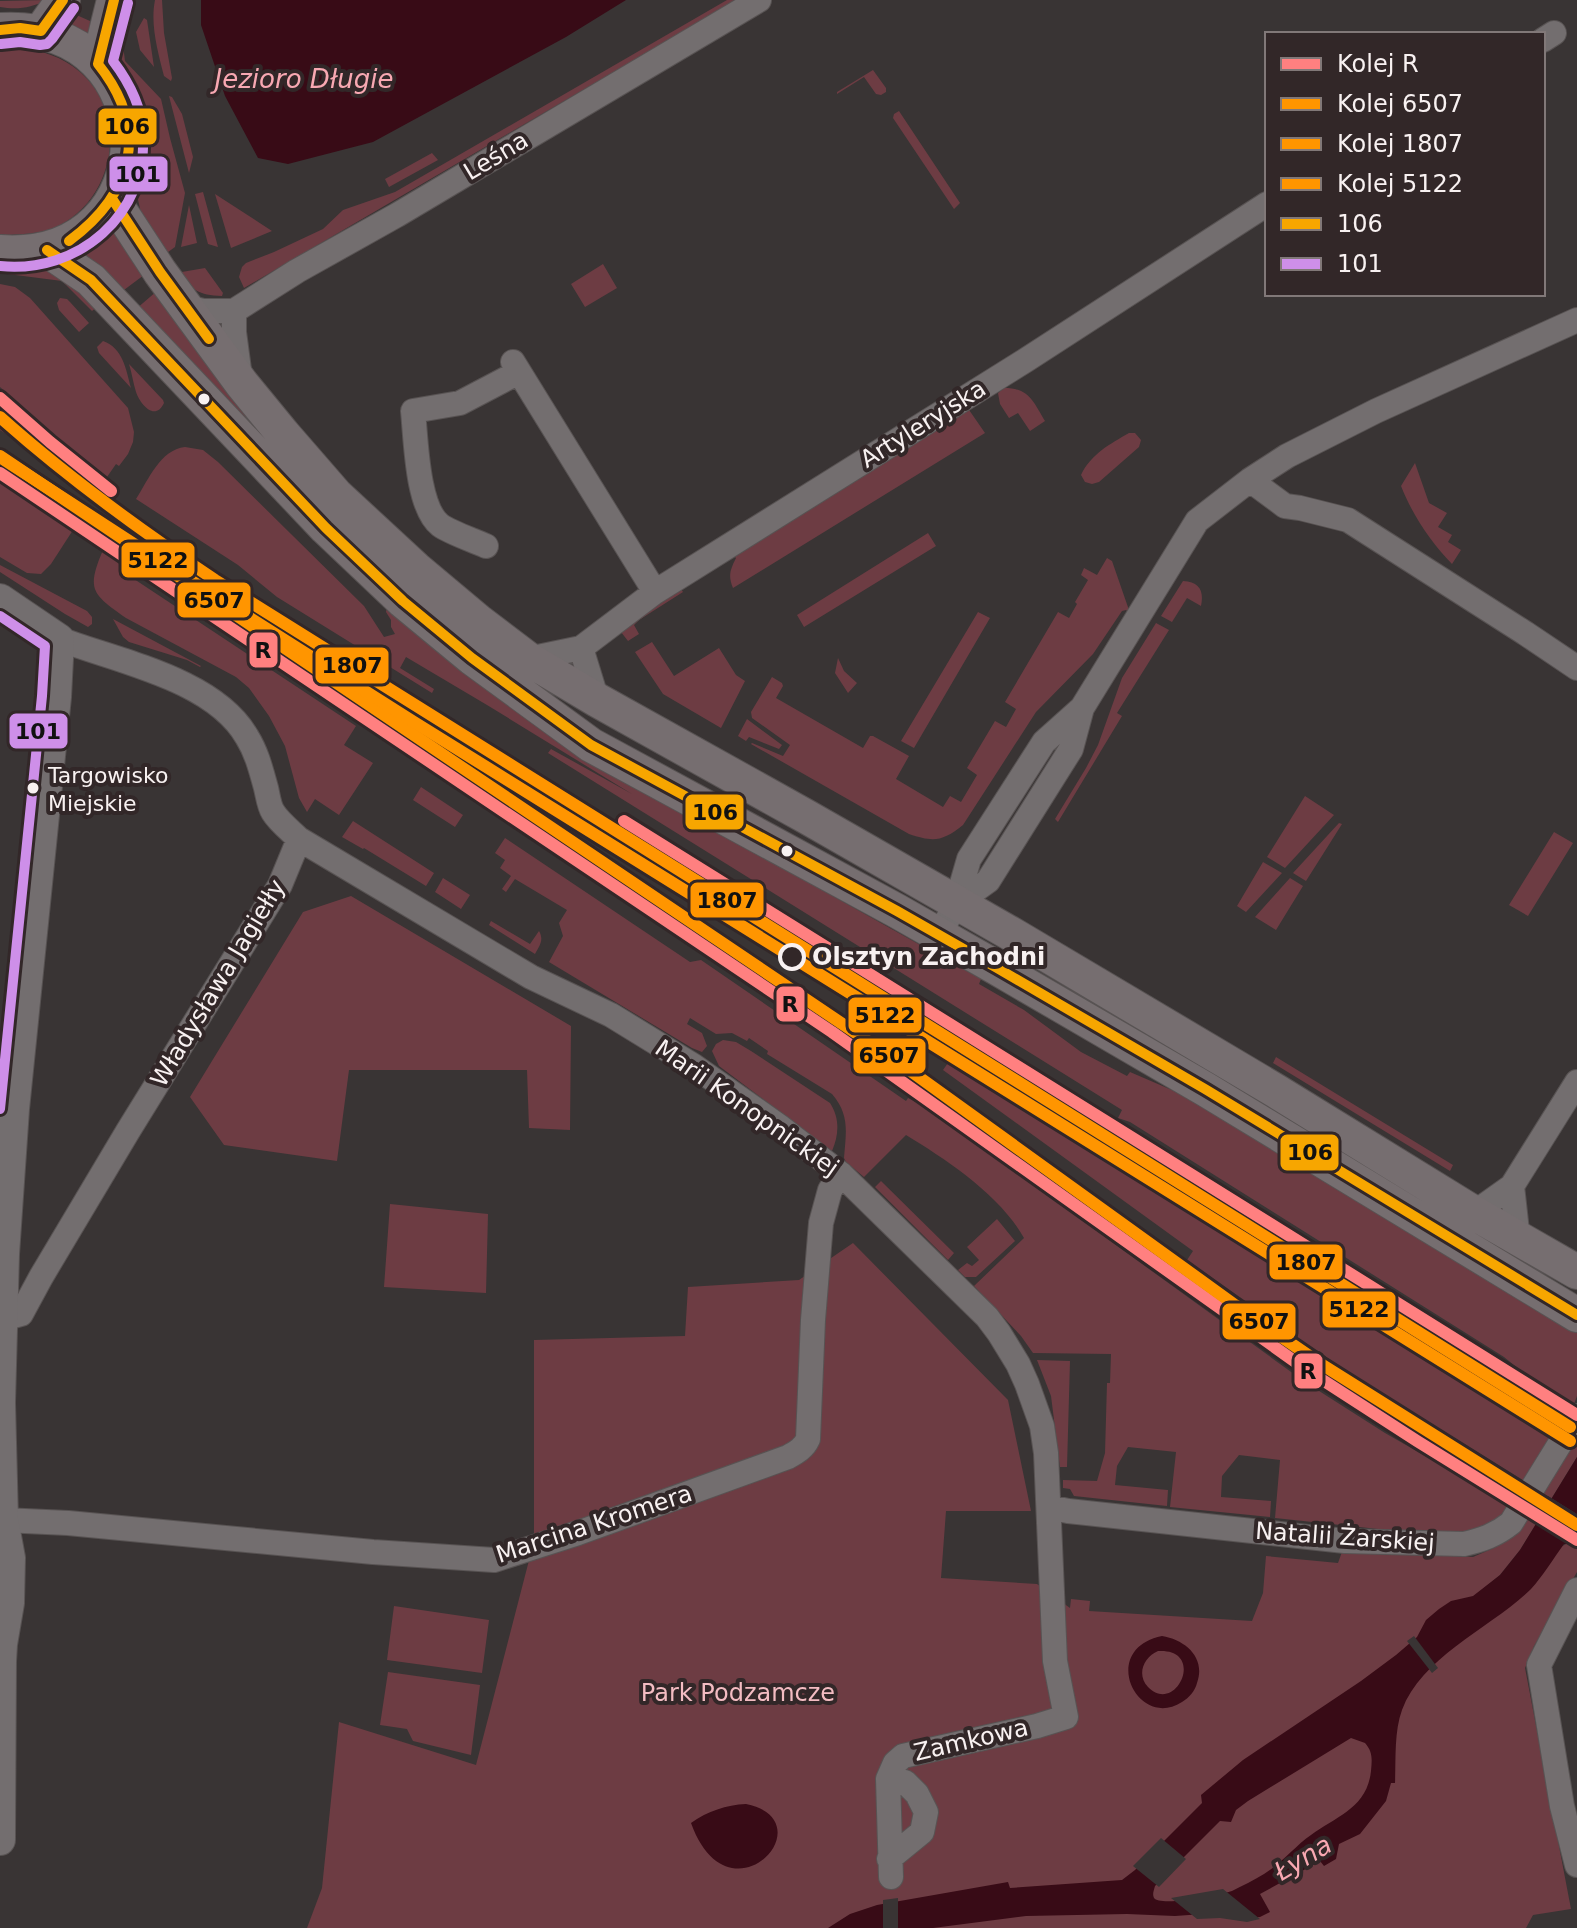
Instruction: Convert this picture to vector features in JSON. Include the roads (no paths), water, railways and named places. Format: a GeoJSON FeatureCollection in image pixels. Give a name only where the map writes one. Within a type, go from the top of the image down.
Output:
{"type":"FeatureCollection","features":[{"type":"Feature","properties":{"kind":"main road"},"geometry":{"type":"LineString","coordinates":[[41,31],[63,0]]}},
{"type":"Feature","properties":{"kind":"main road"},"geometry":{"type":"LineString","coordinates":[[98,64],[114,0]]}},
{"type":"Feature","properties":{"kind":"main road"},"geometry":{"type":"LineString","coordinates":[[0,30],[20,28],[62,38],[98,64],[116,87],[126,115],[129,144],[125,173],[113,200],[85,231],[47,250],[22,254],[0,252]]}},
{"type":"Feature","properties":{"kind":"main road"},"geometry":{"type":"LineString","coordinates":[[113,200],[160,272],[242,384],[327,485],[374,532],[478,621],[528,659],[1004,929],[1518,1240],[1577,1272]]}},
{"type":"Feature","properties":{"kind":"main road"},"geometry":{"type":"LineString","coordinates":[[47,250],[91,280],[326,528],[403,601],[472,658],[591,745],[939,935],[1205,1089],[1577,1315]]}},
{"type":"Feature","properties":{"kind":"street","name":"Leśna"},"geometry":{"type":"LineString","coordinates":[[234,311],[759,0]]}},
{"type":"Feature","properties":{"kind":"street","name":"Artyleryjska"},"geometry":{"type":"LineString","coordinates":[[528,659],[581,648],[655,592],[1026,360],[1265,205]]}},
{"type":"Feature","properties":{"kind":"street"},"geometry":{"type":"LineString","coordinates":[[186,307],[203,311],[234,311],[242,384]]}},
{"type":"Feature","properties":{"kind":"street"},"geometry":{"type":"LineString","coordinates":[[956,904],[988,881],[1071,749],[1082,708],[1197,521],[1287,456],[1376,411],[1577,320]]}},
{"type":"Feature","properties":{"kind":"street"},"geometry":{"type":"LineString","coordinates":[[486,546],[439,524],[430,511],[421,487],[413,411],[460,403],[516,367],[655,592]]}},
{"type":"Feature","properties":{"kind":"street"},"geometry":{"type":"LineString","coordinates":[[1250,480],[1285,506],[1348,520],[1577,668]]}},
{"type":"Feature","properties":{"kind":"street"},"geometry":{"type":"LineString","coordinates":[[0,599],[59,639],[140,666],[182,684],[227,712],[254,749],[272,812],[299,839]]}},
{"type":"Feature","properties":{"kind":"street"},"geometry":{"type":"LineString","coordinates":[[0,1840],[1,1651],[9,1603],[10,1558],[1,1525],[0,1403],[6,1129],[56,697],[59,639]]}},
{"type":"Feature","properties":{"kind":"street"},"geometry":{"type":"LineString","coordinates":[[581,648],[597,700]]}},
{"type":"Feature","properties":{"kind":"street"},"geometry":{"type":"LineString","coordinates":[[939,935],[956,904],[969,859],[1044,742],[1082,708]]}},
{"type":"Feature","properties":{"kind":"street","name":"Marii Konopnickiej"},"geometry":{"type":"LineString","coordinates":[[299,839],[531,977],[611,1015],[694,1066],[841,1174],[987,1317],[1008,1346],[1027,1384],[1042,1426],[1049,1507],[1055,1661],[1066,1717]]}},
{"type":"Feature","properties":{"kind":"street","name":"Władysława Jagiełły"},"geometry":{"type":"LineString","coordinates":[[3,1319],[21,1314],[120,1145],[280,885],[299,839]]}},
{"type":"Feature","properties":{"kind":"street"},"geometry":{"type":"LineString","coordinates":[[988,881],[1004,929]]}},
{"type":"Feature","properties":{"kind":"street"},"geometry":{"type":"LineString","coordinates":[[1474,1213],[1512,1186],[1577,1082]]}},
{"type":"Feature","properties":{"kind":"street","name":"Marcina Kromera"},"geometry":{"type":"LineString","coordinates":[[1,1525],[115,1527],[373,1552],[494,1560],[788,1457],[798,1452],[808,1439],[821,1223],[830,1190],[841,1174]]}},
{"type":"Feature","properties":{"kind":"street"},"geometry":{"type":"LineString","coordinates":[[1512,1186],[1518,1240]]}},
{"type":"Feature","properties":{"kind":"street","name":"Natalii Żarskiej"},"geometry":{"type":"LineString","coordinates":[[1049,1507],[1345,1541],[1464,1544],[1500,1532],[1511,1523],[1577,1416]]}},
{"type":"Feature","properties":{"kind":"street"},"geometry":{"type":"LineString","coordinates":[[1577,1590],[1539,1665],[1562,1806],[1577,1865]]}},
{"type":"Feature","properties":{"kind":"street","name":"Zamkowa"},"geometry":{"type":"LineString","coordinates":[[888,1779],[905,1782],[917,1794],[926,1812],[922,1832],[890,1868],[888,1779],[895,1763],[903,1756],[1066,1717]]}},
{"type":"Feature","properties":{"kind":"water","name":"Jezioro Długie"},"geometry":{"type":"Polygon","coordinates":[[[201,0],[626,0],[566,37],[373,142],[288,164],[258,158],[225,96],[201,25],[201,0]]]}},
{"type":"Feature","properties":{"kind":"water","name":"Łyna"},"geometry":{"type":"Polygon","coordinates":[[[1577,1457],[1577,1532],[1570,1544],[1564,1544],[1531,1589],[1441,1658],[1425,1674],[1412,1691],[1399,1718],[1395,1783],[1391,1783],[1386,1801],[1360,1834],[1339,1844],[1336,1859],[1324,1866],[1320,1861],[1260,1894],[1270,1912],[1247,1918],[1203,1914],[1026,1916],[933,1928],[828,1928],[850,1914],[877,1905],[1008,1882],[1010,1888],[1122,1880],[1202,1803],[1201,1795],[1243,1760],[1396,1655],[1417,1637],[1426,1620],[1451,1601],[1473,1596],[1500,1575],[1520,1550],[1577,1457]],[[1351,1738],[1248,1801],[1236,1810],[1231,1822],[1220,1821],[1155,1886],[1154,1898],[1178,1901],[1226,1893],[1270,1870],[1305,1839],[1349,1810],[1364,1794],[1372,1763],[1365,1743],[1351,1738]]]}},
{"type":"Feature","properties":{"kind":"water"},"geometry":{"type":"Polygon","coordinates":[[[1162,1636],[1179,1642],[1192,1652],[1199,1666],[1199,1674],[1195,1689],[1185,1700],[1166,1708],[1151,1706],[1139,1697],[1131,1685],[1128,1670],[1132,1656],[1143,1644],[1162,1636]],[[1158,1651],[1143,1666],[1144,1682],[1158,1694],[1176,1688],[1182,1679],[1184,1669],[1181,1659],[1173,1653],[1158,1651]]]}},
{"type":"Feature","properties":{"kind":"water"},"geometry":{"type":"Polygon","coordinates":[[[746,1804],[769,1814],[777,1829],[775,1845],[764,1859],[747,1868],[727,1867],[708,1853],[691,1823],[717,1809],[746,1804]]]}},
{"type":"Feature","properties":{"kind":"rail line","name":"R"},"geometry":{"type":"LineString","coordinates":[[0,398],[111,491]]}},
{"type":"Feature","properties":{"kind":"rail line","name":"1807"},"geometry":{"type":"LineString","coordinates":[[0,417],[104,502],[215,580],[1570,1427]]}},
{"type":"Feature","properties":{"kind":"rail line","name":"6507"},"geometry":{"type":"LineString","coordinates":[[0,456],[887,1054],[1321,1364],[1577,1525]]}},
{"type":"Feature","properties":{"kind":"rail line","name":"5122"},"geometry":{"type":"LineString","coordinates":[[0,457],[414,722],[1570,1441]]}},
{"type":"Feature","properties":{"kind":"rail line","name":"R"},"geometry":{"type":"LineString","coordinates":[[0,473],[832,1032],[1304,1368],[1577,1540]]}},
{"type":"Feature","properties":{"kind":"rail line","name":"R"},"geometry":{"type":"LineString","coordinates":[[624,821],[1577,1415]]}},
{"type":"Feature","properties":{"kind":"place","name":"Targowisko Miejskie"},"geometry":{"type":"Point","coordinates":[33,788]}},
{"type":"Feature","properties":{"kind":"place","name":"Olsztyn Zachodni"},"geometry":{"type":"Point","coordinates":[792,957]}},
{"type":"Feature","properties":{"kind":"park label","name":"Park Podzamcze"},"geometry":{"type":"Point","coordinates":[738,1693]}}]}
